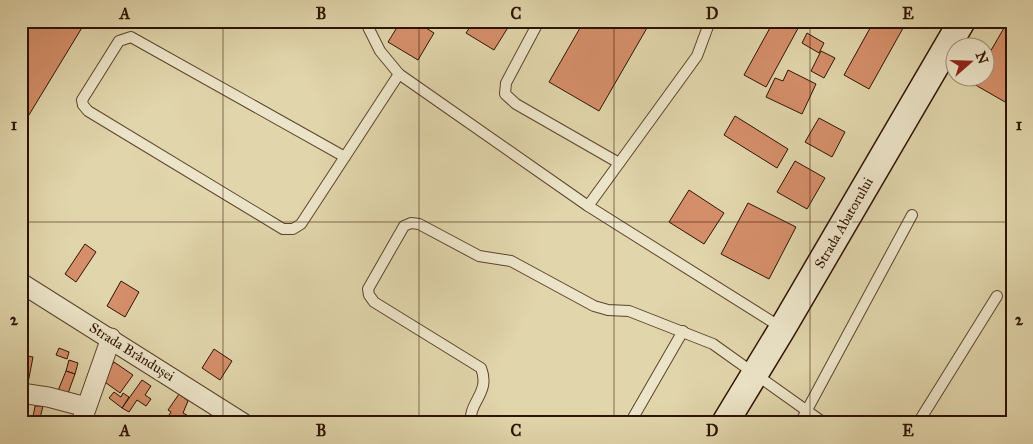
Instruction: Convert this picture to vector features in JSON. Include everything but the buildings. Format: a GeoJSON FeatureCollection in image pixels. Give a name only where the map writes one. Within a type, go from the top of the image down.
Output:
{"type":"FeatureCollection","features":[{"type":"Feature","properties":{"kind":"street","name":"Strada Abatorului"},"geometry":{"type":"LineString","coordinates":[[725,423],[962,21]]}},
{"type":"Feature","properties":{"kind":"street","name":"Strada Brândușei"},"geometry":{"type":"LineString","coordinates":[[21,283],[243,423]]}},
{"type":"Feature","properties":{"kind":"street"},"geometry":{"type":"LineString","coordinates":[[21,394],[48,397],[84,415],[111,338]]}},
{"type":"Feature","properties":{"kind":"lane"},"geometry":{"type":"LineString","coordinates":[[365,21],[380,51],[399,74],[588,206],[782,329]]}},
{"type":"Feature","properties":{"kind":"lane"},"geometry":{"type":"LineString","coordinates":[[539,21],[506,83],[505,94],[516,104],[619,163]]}},
{"type":"Feature","properties":{"kind":"lane"},"geometry":{"type":"LineString","coordinates":[[588,206],[697,56],[710,21]]}},
{"type":"Feature","properties":{"kind":"lane"},"geometry":{"type":"LineString","coordinates":[[345,157],[131,37],[119,41],[82,100],[83,105],[88,111],[283,229],[293,229],[301,224],[345,157],[399,74]]}},
{"type":"Feature","properties":{"kind":"lane"},"geometry":{"type":"LineString","coordinates":[[800,423],[912,215]]}},
{"type":"Feature","properties":{"kind":"lane"},"geometry":{"type":"LineString","coordinates":[[471,423],[470,416],[484,385],[481,368],[374,302],[369,295],[368,289],[404,226],[419,224],[479,256],[511,260],[594,306],[608,310],[629,311],[713,344],[824,423]]}},
{"type":"Feature","properties":{"kind":"lane"},"geometry":{"type":"LineString","coordinates":[[918,423],[997,296]]}},
{"type":"Feature","properties":{"kind":"lane"},"geometry":{"type":"LineString","coordinates":[[630,423],[684,331]]}}]}
